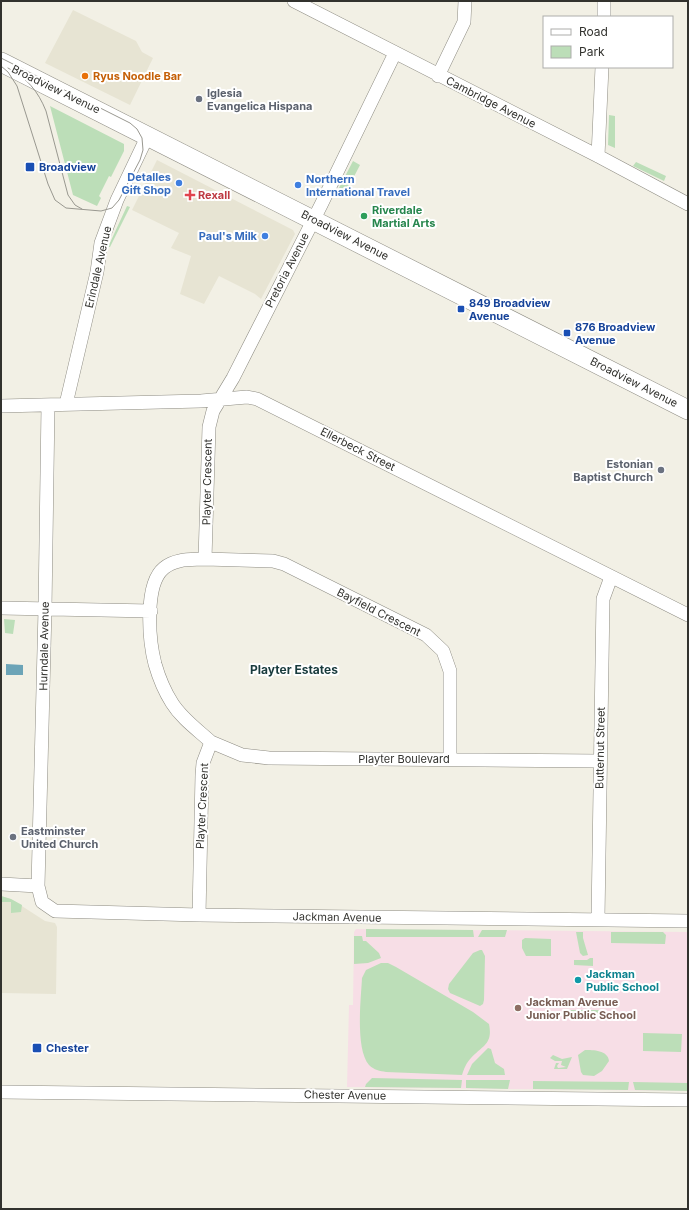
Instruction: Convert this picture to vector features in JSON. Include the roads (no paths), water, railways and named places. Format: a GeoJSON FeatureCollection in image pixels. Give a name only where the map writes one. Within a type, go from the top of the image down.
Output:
{"type":"FeatureCollection","features":[{"type":"Feature","properties":{"kind":"main road","name":"Broadview Avenue"},"geometry":{"type":"LineString","coordinates":[[1,62],[148,135],[688,410]]}},
{"type":"Feature","properties":{"kind":"street","name":"Cambridge Avenue"},"geometry":{"type":"LineString","coordinates":[[294,1],[438,76],[598,156],[688,204]]}},
{"type":"Feature","properties":{"kind":"street"},"geometry":{"type":"LineString","coordinates":[[438,76],[464,22],[466,1]]}},
{"type":"Feature","properties":{"kind":"street"},"geometry":{"type":"LineString","coordinates":[[604,1],[604,16]]}},
{"type":"Feature","properties":{"kind":"street","name":"Pretoria Avenue"},"geometry":{"type":"LineString","coordinates":[[220,399],[233,378],[395,54]]}},
{"type":"Feature","properties":{"kind":"street"},"geometry":{"type":"LineString","coordinates":[[598,156],[602,68]]}},
{"type":"Feature","properties":{"kind":"street","name":"Erindale Avenue"},"geometry":{"type":"LineString","coordinates":[[66,404],[97,272],[101,243],[117,200],[148,135]]}},
{"type":"Feature","properties":{"kind":"street","name":"Ellerbeck Street"},"geometry":{"type":"LineString","coordinates":[[1,406],[48,406],[247,397],[268,404],[611,577],[688,614]]}},
{"type":"Feature","properties":{"kind":"street","name":"Playter Crescent"},"geometry":{"type":"LineString","coordinates":[[205,559],[209,426],[213,411],[220,399]]}},
{"type":"Feature","properties":{"kind":"street","name":"Hurndale Avenue"},"geometry":{"type":"LineString","coordinates":[[38,886],[45,608],[48,406]]}},
{"type":"Feature","properties":{"kind":"street"},"geometry":{"type":"LineString","coordinates":[[205,559],[180,561],[166,566],[161,571],[152,586],[152,649],[161,682],[177,710],[211,742]]}},
{"type":"Feature","properties":{"kind":"street","name":"Bayfield Crescent"},"geometry":{"type":"LineString","coordinates":[[205,559],[273,561],[284,564],[426,635],[442,651],[450,671],[450,759]]}},
{"type":"Feature","properties":{"kind":"street","name":"Butternut Street"},"geometry":{"type":"LineString","coordinates":[[598,919],[603,599],[611,577]]}},
{"type":"Feature","properties":{"kind":"street"},"geometry":{"type":"LineString","coordinates":[[1,608],[151,610]]}},
{"type":"Feature","properties":{"kind":"street","name":"Playter Crescent"},"geometry":{"type":"LineString","coordinates":[[199,915],[202,775],[203,763],[211,742]]}},
{"type":"Feature","properties":{"kind":"street","name":"Playter Boulevard"},"geometry":{"type":"LineString","coordinates":[[211,742],[242,755],[269,758],[600,761]]}},
{"type":"Feature","properties":{"kind":"street"},"geometry":{"type":"LineString","coordinates":[[1,884],[38,886]]}},
{"type":"Feature","properties":{"kind":"street","name":"Jackman Avenue"},"geometry":{"type":"LineString","coordinates":[[38,886],[42,902],[55,911],[199,915],[688,921]]}},
{"type":"Feature","properties":{"kind":"street","name":"Chester Avenue"},"geometry":{"type":"LineString","coordinates":[[1,1092],[688,1100]]}},
{"type":"Feature","properties":{"kind":"water"},"geometry":{"type":"Polygon","coordinates":[[[6,664],[23,665],[23,675],[6,675],[6,664]]]}},
{"type":"Feature","properties":{"kind":"tram line"},"geometry":{"type":"LineString","coordinates":[[1,58],[130,123],[137,129],[142,138],[143,150],[140,160],[119,200],[112,208],[101,211],[66,208],[55,200],[48,184],[17,86],[8,72],[1,66]]}},
{"type":"Feature","properties":{"kind":"tram line"},"geometry":{"type":"LineString","coordinates":[[8,68],[21,76],[31,86],[43,104],[68,195],[75,205],[82,209]]}},
{"type":"Feature","properties":{"kind":"place","name":"Ryus Noodle Bar"},"geometry":{"type":"Point","coordinates":[85,76]}},
{"type":"Feature","properties":{"kind":"place","name":"Iglesia Evangelica Hispana"},"geometry":{"type":"Point","coordinates":[199,99]}},
{"type":"Feature","properties":{"kind":"place","name":"Broadview"},"geometry":{"type":"Point","coordinates":[30,167]}},
{"type":"Feature","properties":{"kind":"place","name":"Detalles Gift Shop"},"geometry":{"type":"Point","coordinates":[179,183]}},
{"type":"Feature","properties":{"kind":"place","name":"Northern International Travel"},"geometry":{"type":"Point","coordinates":[298,185]}},
{"type":"Feature","properties":{"kind":"place","name":"Rexall"},"geometry":{"type":"Point","coordinates":[190,195]}},
{"type":"Feature","properties":{"kind":"place","name":"Riverdale Martial Arts"},"geometry":{"type":"Point","coordinates":[364,216]}},
{"type":"Feature","properties":{"kind":"place","name":"Paul's Milk"},"geometry":{"type":"Point","coordinates":[265,236]}},
{"type":"Feature","properties":{"kind":"place","name":"849 Broadview Avenue"},"geometry":{"type":"Point","coordinates":[461,309]}},
{"type":"Feature","properties":{"kind":"place","name":"876 Broadview Avenue"},"geometry":{"type":"Point","coordinates":[567,333]}},
{"type":"Feature","properties":{"kind":"place","name":"Estonian Baptist Church"},"geometry":{"type":"Point","coordinates":[661,470]}},
{"type":"Feature","properties":{"kind":"place","name":"Eastminster United Church"},"geometry":{"type":"Point","coordinates":[13,837]}},
{"type":"Feature","properties":{"kind":"place","name":"Jackman Public School"},"geometry":{"type":"Point","coordinates":[578,980]}},
{"type":"Feature","properties":{"kind":"place","name":"Jackman Avenue Junior Public School"},"geometry":{"type":"Point","coordinates":[518,1008]}},
{"type":"Feature","properties":{"kind":"place","name":"Chester"},"geometry":{"type":"Point","coordinates":[37,1048]}},
{"type":"Feature","properties":{"kind":"district","name":"Playter Estates"},"geometry":{"type":"Point","coordinates":[294,670]}}]}
